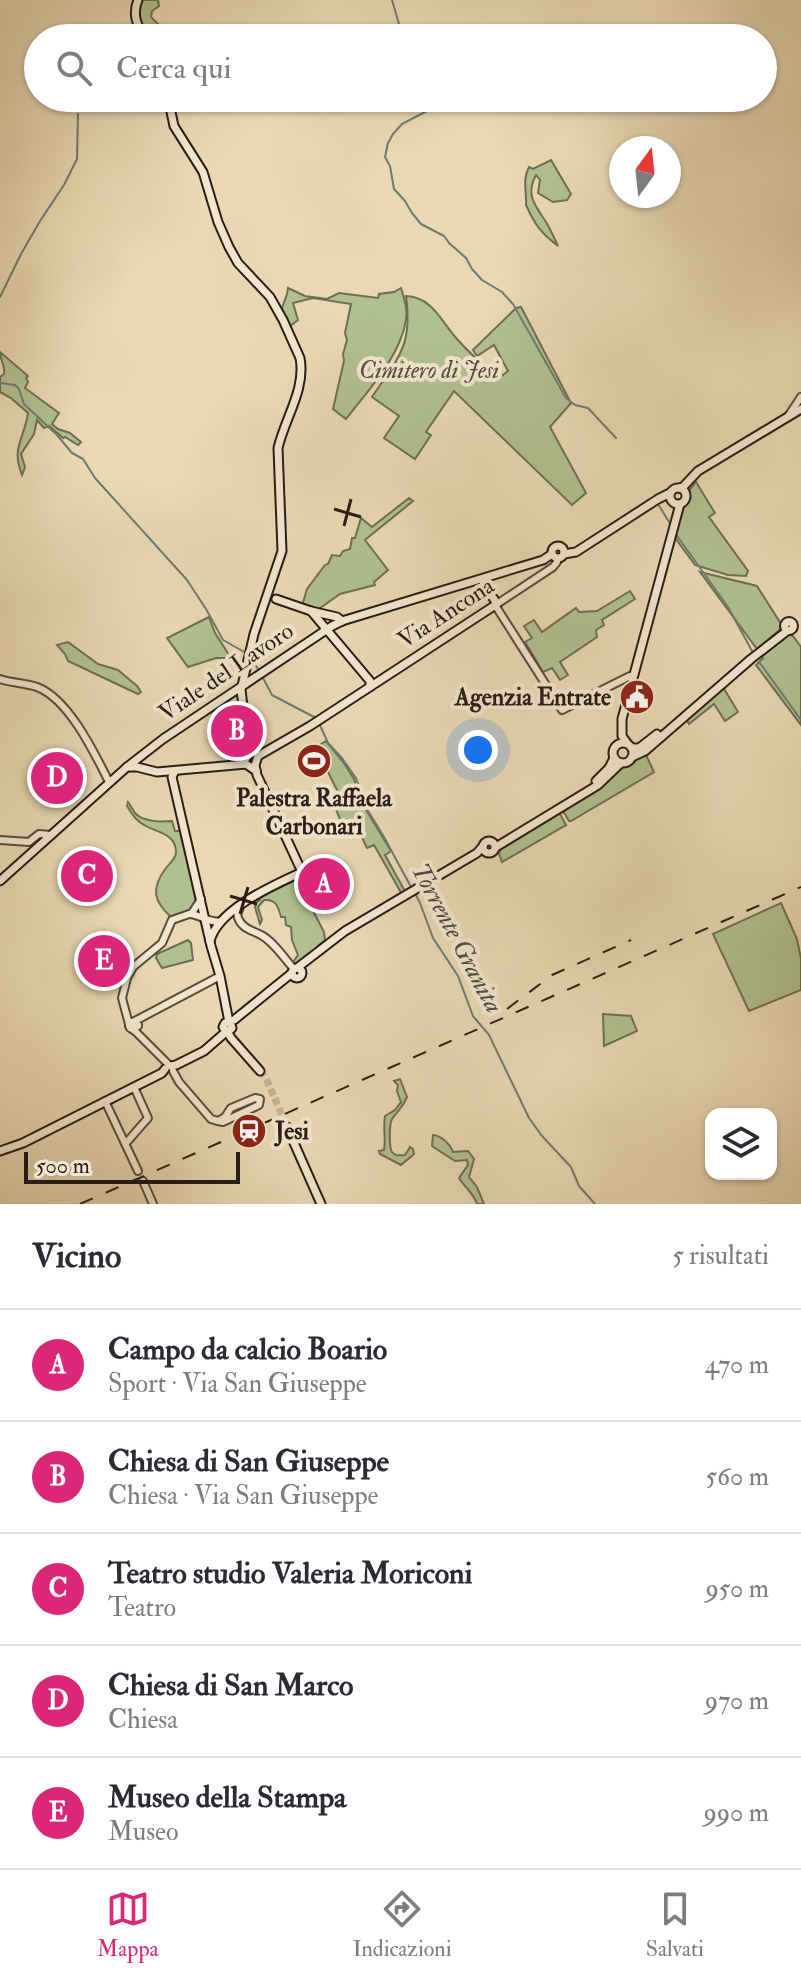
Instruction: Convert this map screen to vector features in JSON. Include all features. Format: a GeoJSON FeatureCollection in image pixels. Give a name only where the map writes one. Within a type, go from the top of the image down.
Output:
{"type":"FeatureCollection","features":[{"type":"Feature","properties":{"kind":"main road"},"geometry":{"type":"LineString","coordinates":[[138,0],[135,16],[138,24]]}},
{"type":"Feature","properties":{"kind":"main road"},"geometry":{"type":"LineString","coordinates":[[171,112],[174,126],[203,172],[229,247],[238,263],[280,312],[302,367],[301,381],[278,448],[282,551],[271,582],[270,597],[248,656],[242,688],[256,771],[302,872],[249,898],[222,921],[213,931],[210,941]]}},
{"type":"Feature","properties":{"kind":"main road"},"geometry":{"type":"LineString","coordinates":[[674,500],[685,499],[683,487],[698,471],[801,410]]}},
{"type":"Feature","properties":{"kind":"main road"},"geometry":{"type":"LineString","coordinates":[[682,491],[701,474],[801,410]]}},
{"type":"Feature","properties":{"kind":"main road"},"geometry":{"type":"LineString","coordinates":[[617,761],[627,762],[627,748],[618,720],[664,548],[674,489],[682,491]]}},
{"type":"Feature","properties":{"kind":"main road","name":"Via Ancona"},"geometry":{"type":"LineString","coordinates":[[557,557],[576,552],[658,499],[674,500]]}},
{"type":"Feature","properties":{"kind":"main road"},"geometry":{"type":"LineString","coordinates":[[627,748],[622,736],[622,719],[674,500]]}},
{"type":"Feature","properties":{"kind":"main road","name":"Viale del Lavoro"},"geometry":{"type":"LineString","coordinates":[[327,630],[557,557]]}},
{"type":"Feature","properties":{"kind":"main road","name":"Viale del Lavoro"},"geometry":{"type":"LineString","coordinates":[[0,881],[137,759],[342,621],[557,557]]}},
{"type":"Feature","properties":{"kind":"main road"},"geometry":{"type":"LineString","coordinates":[[483,582],[496,605]]}},
{"type":"Feature","properties":{"kind":"main road"},"geometry":{"type":"LineString","coordinates":[[270,597],[342,621]]}},
{"type":"Feature","properties":{"kind":"main road","name":"Via Ancona"},"geometry":{"type":"LineString","coordinates":[[254,755],[310,726],[369,682],[382,678],[496,605]]}},
{"type":"Feature","properties":{"kind":"main road"},"geometry":{"type":"LineString","coordinates":[[311,611],[369,682]]}},
{"type":"Feature","properties":{"kind":"main road"},"geometry":{"type":"LineString","coordinates":[[617,761],[614,748],[639,748],[645,745],[801,617]]}},
{"type":"Feature","properties":{"kind":"main road"},"geometry":{"type":"LineString","coordinates":[[242,764],[254,755]]}},
{"type":"Feature","properties":{"kind":"main road"},"geometry":{"type":"LineString","coordinates":[[137,759],[151,771]]}},
{"type":"Feature","properties":{"kind":"main road"},"geometry":{"type":"LineString","coordinates":[[0,1151],[44,1133],[204,1051],[228,1027],[347,933],[485,850],[493,852],[494,844],[598,785],[617,761]]}},
{"type":"Feature","properties":{"kind":"main road"},"geometry":{"type":"LineString","coordinates":[[127,767],[175,771],[242,764],[256,771]]}},
{"type":"Feature","properties":{"kind":"main road"},"geometry":{"type":"LineString","coordinates":[[162,771],[173,780]]}},
{"type":"Feature","properties":{"kind":"main road"},"geometry":{"type":"LineString","coordinates":[[175,771],[172,777],[220,976],[228,1027],[260,1071]]}},
{"type":"Feature","properties":{"kind":"main road"},"geometry":{"type":"LineString","coordinates":[[287,1127],[321,1204]]}},
{"type":"Feature","properties":{"kind":"street"},"geometry":{"type":"LineString","coordinates":[[789,415],[801,397]]}},
{"type":"Feature","properties":{"kind":"street","name":"Via Ancona"},"geometry":{"type":"LineString","coordinates":[[496,605],[544,573],[557,557]]}},
{"type":"Feature","properties":{"kind":"street"},"geometry":{"type":"LineString","coordinates":[[539,565],[544,573]]}},
{"type":"Feature","properties":{"kind":"street"},"geometry":{"type":"LineString","coordinates":[[496,605],[562,710],[630,676]]}},
{"type":"Feature","properties":{"kind":"street"},"geometry":{"type":"LineString","coordinates":[[0,679],[35,687],[55,699],[82,731],[109,782]]}},
{"type":"Feature","properties":{"kind":"street"},"geometry":{"type":"LineString","coordinates":[[0,840],[29,842],[39,834],[51,835]]}},
{"type":"Feature","properties":{"kind":"street"},"geometry":{"type":"LineString","coordinates":[[201,899],[192,913],[172,920],[162,943],[133,967],[122,998],[134,1025],[211,1119],[218,1121],[223,1122],[259,1105],[260,1099],[255,1098],[231,1108],[218,1121]]}},
{"type":"Feature","properties":{"kind":"street"},"geometry":{"type":"LineString","coordinates":[[240,907],[239,921],[251,931],[261,934],[296,972]]}},
{"type":"Feature","properties":{"kind":"street"},"geometry":{"type":"LineString","coordinates":[[187,914],[205,917],[213,922],[222,921]]}},
{"type":"Feature","properties":{"kind":"street"},"geometry":{"type":"LineString","coordinates":[[134,1025],[220,976]]}},
{"type":"Feature","properties":{"kind":"street"},"geometry":{"type":"LineString","coordinates":[[126,1143],[148,1118],[134,1087]]}},
{"type":"Feature","properties":{"kind":"street"},"geometry":{"type":"LineString","coordinates":[[105,1101],[138,1171]]}},
{"type":"Feature","properties":{"kind":"street"},"geometry":{"type":"LineString","coordinates":[[143,1181],[153,1204]]}},
{"type":"Feature","properties":{"kind":"green space"},"geometry":{"type":"Polygon","coordinates":[[[139,0],[158,0],[159,6],[152,11],[151,17],[158,24],[140,24],[137,19],[139,0]]]}},
{"type":"Feature","properties":{"kind":"green space"},"geometry":{"type":"Polygon","coordinates":[[[551,160],[571,194],[567,200],[553,202],[538,193],[540,180],[536,175],[531,194],[558,246],[539,228],[526,205],[525,181],[529,167],[533,169],[551,160]]]}},
{"type":"Feature","properties":{"kind":"green space","name":"Cimitero di Jesi"},"geometry":{"type":"Polygon","coordinates":[[[288,288],[305,296],[327,299],[339,293],[378,298],[379,294],[401,288],[406,316],[403,334],[382,372],[346,419],[333,409],[344,361],[345,333],[351,304],[313,298],[293,303],[298,320],[290,326],[281,311],[288,288]]]}},
{"type":"Feature","properties":{"kind":"green space"},"geometry":{"type":"Polygon","coordinates":[[[406,296],[415,297],[430,306],[477,360],[499,378],[508,371],[494,345],[477,356],[473,350],[516,308],[521,307],[571,403],[550,427],[586,493],[572,505],[454,391],[426,432],[431,435],[415,459],[384,438],[399,416],[372,397],[396,361],[405,340],[406,296]]]}},
{"type":"Feature","properties":{"kind":"green space"},"geometry":{"type":"Polygon","coordinates":[[[0,352],[28,376],[25,388],[59,413],[52,424],[81,442],[78,445],[63,438],[49,426],[44,428],[37,420],[34,434],[21,454],[25,467],[22,475],[18,450],[28,413],[0,392],[0,377],[4,371],[0,352]]]}},
{"type":"Feature","properties":{"kind":"green space"},"geometry":{"type":"Polygon","coordinates":[[[696,482],[715,513],[709,517],[748,571],[746,576],[728,575],[695,565],[673,535],[680,509],[686,504],[688,492],[696,482]]]}},
{"type":"Feature","properties":{"kind":"green space"},"geometry":{"type":"Polygon","coordinates":[[[409,498],[413,501],[365,540],[388,570],[374,582],[375,585],[340,594],[316,611],[302,606],[307,589],[332,555],[340,556],[350,549],[361,518],[372,527],[409,498]]]}},
{"type":"Feature","properties":{"kind":"green space"},"geometry":{"type":"Polygon","coordinates":[[[700,572],[757,586],[783,627],[757,649],[700,572]]]}},
{"type":"Feature","properties":{"kind":"green space"},"geometry":{"type":"Polygon","coordinates":[[[630,591],[635,599],[602,620],[604,625],[596,630],[597,637],[560,662],[568,675],[560,680],[552,668],[543,672],[525,642],[532,638],[524,626],[534,620],[542,632],[576,608],[579,612],[597,611],[630,591]]]}},
{"type":"Feature","properties":{"kind":"green space"},"geometry":{"type":"Polygon","coordinates":[[[209,617],[231,658],[216,658],[188,667],[167,638],[209,617]]]}},
{"type":"Feature","properties":{"kind":"green space"},"geometry":{"type":"Polygon","coordinates":[[[788,634],[801,647],[801,725],[756,665],[763,658],[761,655],[788,634]]]}},
{"type":"Feature","properties":{"kind":"green space"},"geometry":{"type":"Polygon","coordinates":[[[68,642],[98,664],[118,670],[141,692],[138,694],[68,661],[57,645],[68,642]]]}},
{"type":"Feature","properties":{"kind":"green space"},"geometry":{"type":"Polygon","coordinates":[[[723,687],[738,712],[725,721],[714,704],[689,724],[686,719],[723,687]]]}},
{"type":"Feature","properties":{"kind":"green space"},"geometry":{"type":"Polygon","coordinates":[[[326,741],[354,779],[362,803],[391,851],[385,855],[406,893],[403,896],[374,845],[367,848],[356,825],[345,831],[332,800],[340,795],[316,747],[326,741]]]}},
{"type":"Feature","properties":{"kind":"green space"},"geometry":{"type":"Polygon","coordinates":[[[646,755],[654,772],[569,821],[564,808],[601,786],[622,765],[646,755]]]}},
{"type":"Feature","properties":{"kind":"green space"},"geometry":{"type":"Polygon","coordinates":[[[128,802],[139,817],[172,821],[175,831],[181,831],[197,901],[190,910],[172,918],[158,901],[158,882],[175,857],[175,846],[169,837],[139,821],[127,806],[128,802]]]}},
{"type":"Feature","properties":{"kind":"green space"},"geometry":{"type":"Polygon","coordinates":[[[559,812],[566,825],[502,862],[499,854],[502,845],[559,812]]]}},
{"type":"Feature","properties":{"kind":"green space"},"geometry":{"type":"Polygon","coordinates":[[[333,862],[335,865],[339,863],[350,884],[310,905],[325,940],[298,966],[293,962],[298,955],[291,927],[286,925],[285,917],[281,917],[274,902],[264,900],[258,907],[262,920],[260,924],[256,902],[261,895],[333,862]]]}},
{"type":"Feature","properties":{"kind":"green space"},"geometry":{"type":"Polygon","coordinates":[[[781,903],[797,939],[801,959],[801,990],[749,1011],[713,934],[781,903]]]}},
{"type":"Feature","properties":{"kind":"green space"},"geometry":{"type":"Polygon","coordinates":[[[188,940],[193,960],[162,968],[157,954],[188,940]]]}},
{"type":"Feature","properties":{"kind":"green space"},"geometry":{"type":"Polygon","coordinates":[[[603,1014],[631,1016],[637,1031],[604,1046],[603,1014]]]}},
{"type":"Feature","properties":{"kind":"green space"},"geometry":{"type":"Polygon","coordinates":[[[400,1079],[407,1097],[391,1122],[391,1150],[395,1155],[405,1155],[410,1147],[414,1154],[401,1165],[379,1151],[384,1150],[385,1116],[401,1102],[398,1085],[394,1081],[400,1079]]]}},
{"type":"Feature","properties":{"kind":"green space"},"geometry":{"type":"Polygon","coordinates":[[[433,1135],[445,1141],[453,1152],[468,1151],[474,1159],[469,1177],[484,1204],[477,1204],[459,1178],[468,1165],[467,1160],[455,1161],[432,1146],[433,1135]]]}},
{"type":"Feature","properties":{"kind":"waterway"},"geometry":{"type":"LineString","coordinates":[[392,0],[399,24]]}},
{"type":"Feature","properties":{"kind":"waterway"},"geometry":{"type":"LineString","coordinates":[[425,112],[402,124],[388,143],[385,157],[394,189],[421,224],[444,236],[482,280],[502,292],[513,304],[566,398],[575,405],[588,408],[616,438]]}},
{"type":"Feature","properties":{"kind":"waterway"},"geometry":{"type":"LineString","coordinates":[[0,297],[21,254],[77,159],[78,114]]}},
{"type":"Feature","properties":{"kind":"waterway","name":"Torrente Granita"},"geometry":{"type":"LineString","coordinates":[[0,383],[15,385],[24,404],[72,453],[83,459],[95,478],[187,580],[223,640],[246,653]]}},
{"type":"Feature","properties":{"kind":"waterway"},"geometry":{"type":"LineString","coordinates":[[658,504],[669,522]]}},
{"type":"Feature","properties":{"kind":"waterway"},"geometry":{"type":"LineString","coordinates":[[675,533],[728,607],[752,651]]}},
{"type":"Feature","properties":{"kind":"waterway","name":"Torrente Granita"},"geometry":{"type":"LineString","coordinates":[[251,658],[260,672]]}},
{"type":"Feature","properties":{"kind":"waterway"},"geometry":{"type":"LineString","coordinates":[[760,663],[801,720]]}},
{"type":"Feature","properties":{"kind":"waterway","name":"Torrente Granita"},"geometry":{"type":"LineString","coordinates":[[263,678],[272,695],[316,718]]}},
{"type":"Feature","properties":{"kind":"waterway","name":"Torrente Granita"},"geometry":{"type":"LineString","coordinates":[[319,723],[328,743],[356,778],[367,809],[411,887]]}},
{"type":"Feature","properties":{"kind":"waterway","name":"Torrente Granita"},"geometry":{"type":"LineString","coordinates":[[415,893],[433,938],[458,976],[473,1016],[489,1035],[529,1118],[571,1167],[579,1186],[595,1204]]}},
{"type":"Feature","properties":{"kind":"tunnel"},"geometry":{"type":"LineString","coordinates":[[260,1071],[287,1127]]}},
{"type":"Feature","properties":{"kind":"railway"},"geometry":{"type":"LineString","coordinates":[[80,1204],[801,887]]}},
{"type":"Feature","properties":{"kind":"railway"},"geometry":{"type":"LineString","coordinates":[[507,1009],[552,975],[631,940]]}},
{"type":"Feature","properties":{"kind":"place","name":"Agenzia Entrate"},"geometry":{"type":"Point","coordinates":[637,697]}},
{"type":"Feature","properties":{"kind":"place","name":"Chiesa di San Giuseppe"},"geometry":{"type":"Point","coordinates":[237,731]}},
{"type":"Feature","properties":{"kind":"place","name":"Palestra Raffaela Carbonari"},"geometry":{"type":"Point","coordinates":[314,761]}},
{"type":"Feature","properties":{"kind":"place","name":"Chiesa di San Marco"},"geometry":{"type":"Point","coordinates":[57,778]}},
{"type":"Feature","properties":{"kind":"place","name":"Teatro studio Valeria Moriconi"},"geometry":{"type":"Point","coordinates":[87,876]}},
{"type":"Feature","properties":{"kind":"place","name":"Campo da calcio Boario"},"geometry":{"type":"Point","coordinates":[324,884]}},
{"type":"Feature","properties":{"kind":"place","name":"Museo della Stampa"},"geometry":{"type":"Point","coordinates":[104,961]}},
{"type":"Feature","properties":{"kind":"place","name":"Jesi"},"geometry":{"type":"Point","coordinates":[249,1131]}}]}
